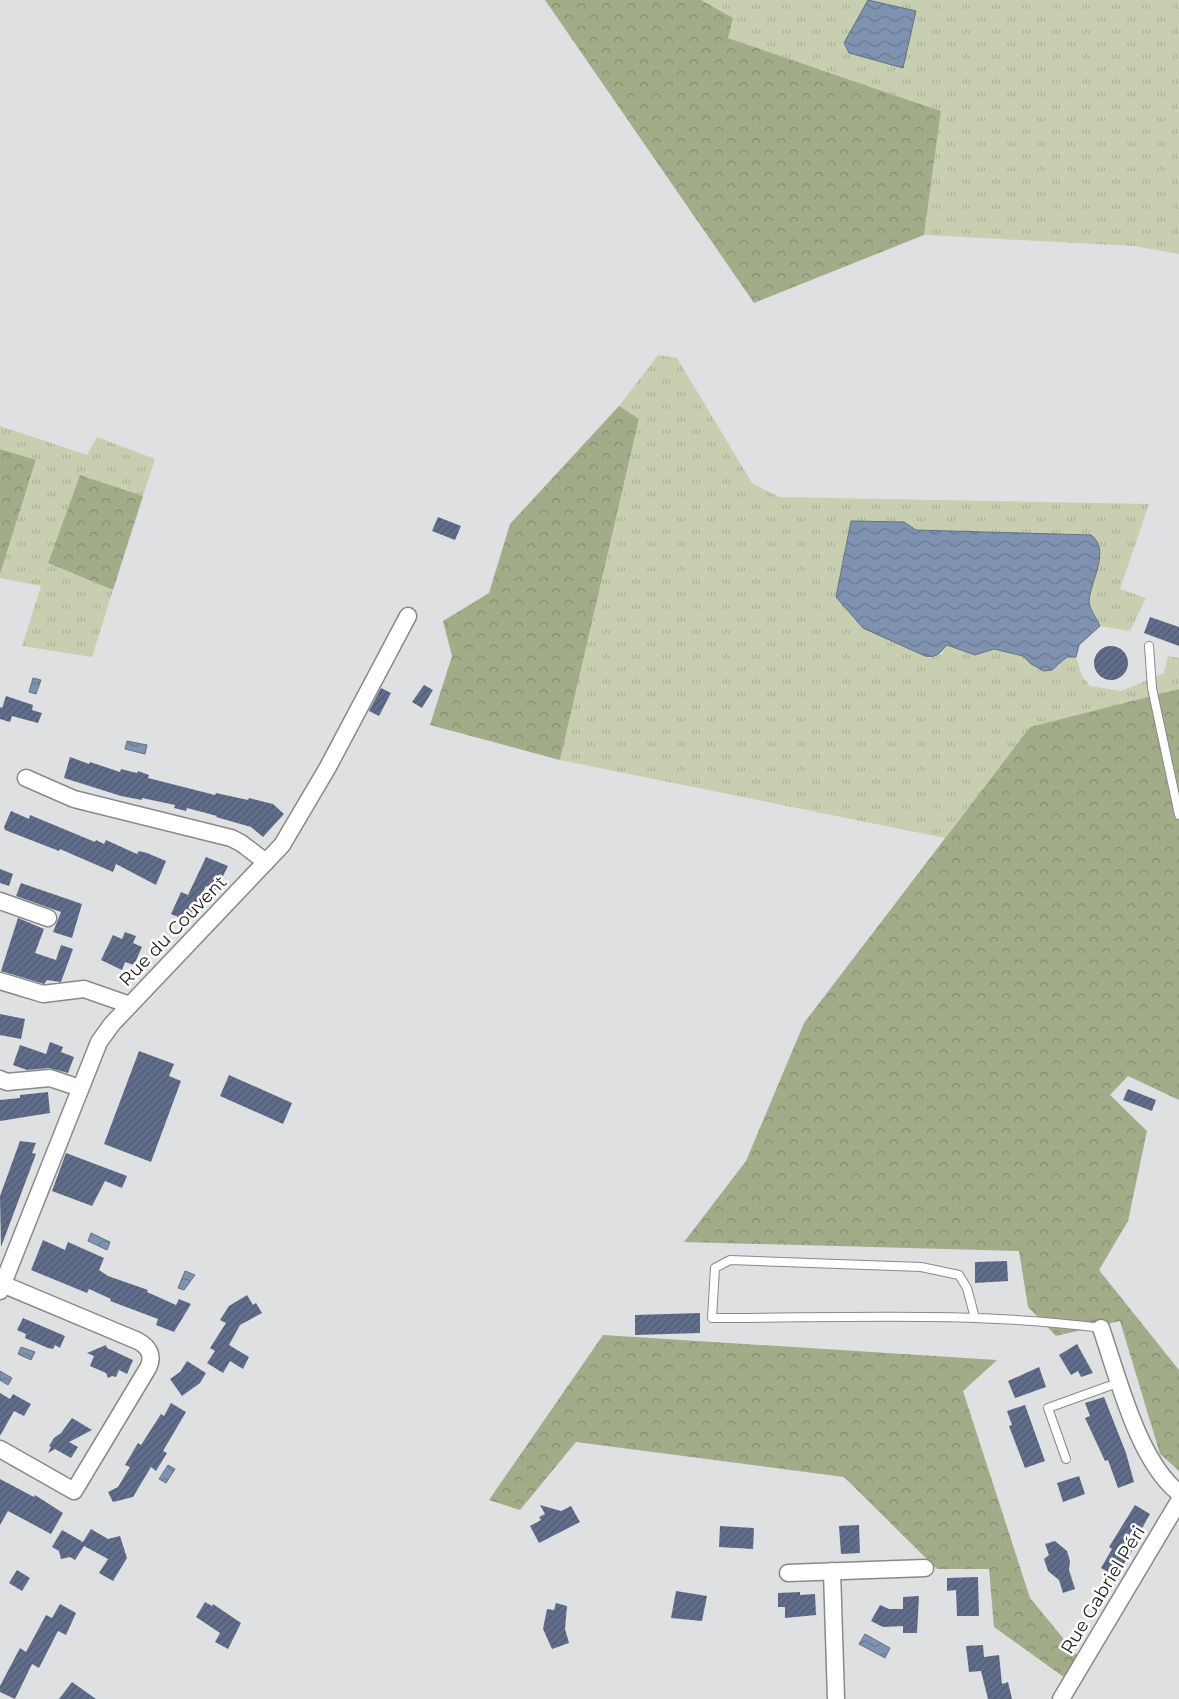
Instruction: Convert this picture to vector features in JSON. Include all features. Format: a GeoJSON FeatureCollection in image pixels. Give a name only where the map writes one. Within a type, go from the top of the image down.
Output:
{"type":"FeatureCollection","features":[{"type":"Feature","properties":{"kind":"street","name":"Rue du Couvent"},"geometry":{"type":"LineString","coordinates":[[1,1287],[7,1251],[99,1042],[130,1005],[282,845],[299,819],[408,616]]}},
{"type":"Feature","properties":{"kind":"street"},"geometry":{"type":"LineString","coordinates":[[26,778],[62,795],[231,838],[241,843],[266,862]]}},
{"type":"Feature","properties":{"kind":"street"},"geometry":{"type":"LineString","coordinates":[[0,901],[48,918]]}},
{"type":"Feature","properties":{"kind":"street"},"geometry":{"type":"LineString","coordinates":[[0,981],[42,994],[84,989],[130,1005]]}},
{"type":"Feature","properties":{"kind":"street"},"geometry":{"type":"LineString","coordinates":[[0,1079],[7,1082],[50,1078],[80,1088]]}},
{"type":"Feature","properties":{"kind":"street"},"geometry":{"type":"LineString","coordinates":[[0,1449],[74,1491],[148,1368],[151,1358],[147,1347],[138,1340],[1,1287]]}},
{"type":"Feature","properties":{"kind":"street"},"geometry":{"type":"LineString","coordinates":[[1101,1328],[1148,1457],[1166,1481],[1179,1494]]}},
{"type":"Feature","properties":{"kind":"street","name":"Rue Gabriel Péri"},"geometry":{"type":"LineString","coordinates":[[1061,1699],[1179,1501]]}},
{"type":"Feature","properties":{"kind":"street"},"geometry":{"type":"LineString","coordinates":[[788,1573],[925,1568]]}},
{"type":"Feature","properties":{"kind":"street"},"geometry":{"type":"LineString","coordinates":[[832,1571],[836,1699]]}},
{"type":"Feature","properties":{"kind":"lane"},"geometry":{"type":"LineString","coordinates":[[1149,646],[1152,688],[1179,815]]}},
{"type":"Feature","properties":{"kind":"lane"},"geometry":{"type":"LineString","coordinates":[[975,1318],[967,1288],[959,1275],[921,1267],[730,1260],[715,1268],[712,1318],[975,1318],[1039,1320],[1101,1328]]}},
{"type":"Feature","properties":{"kind":"lane"},"geometry":{"type":"LineString","coordinates":[[1066,1459],[1048,1408],[1120,1382]]}},
{"type":"Feature","properties":{"kind":"green space"},"geometry":{"type":"Polygon","coordinates":[[[545,0],[701,0],[733,18],[728,38],[941,111],[924,235],[754,303],[545,0]]]}},
{"type":"Feature","properties":{"kind":"green space"},"geometry":{"type":"Polygon","coordinates":[[[701,0],[1179,0],[1179,254],[1134,246],[924,235],[941,111],[728,38],[733,18],[701,0]]]}},
{"type":"Feature","properties":{"kind":"green space"},"geometry":{"type":"Polygon","coordinates":[[[658,355],[677,358],[752,483],[779,497],[1149,504],[1120,589],[1146,598],[1130,631],[1100,626],[1089,603],[1100,551],[1091,535],[916,530],[904,522],[851,521],[836,597],[839,601],[935,657],[942,654],[947,645],[975,655],[994,649],[1023,656],[1038,669],[1059,666],[1067,657],[1076,657],[1082,676],[1090,686],[1121,691],[1164,673],[1168,656],[1179,658],[1179,689],[1030,727],[945,838],[560,760],[639,420],[619,406],[658,355]]]}},
{"type":"Feature","properties":{"kind":"green space"},"geometry":{"type":"Polygon","coordinates":[[[619,406],[639,419],[560,760],[430,725],[452,656],[443,621],[489,593],[510,524],[619,406]]]}},
{"type":"Feature","properties":{"kind":"green space"},"geometry":{"type":"Polygon","coordinates":[[[0,426],[87,455],[97,437],[155,459],[143,496],[80,475],[48,563],[113,590],[92,657],[22,646],[41,586],[0,578],[0,574],[36,461],[0,449],[0,426]]]}},
{"type":"Feature","properties":{"kind":"green space"},"geometry":{"type":"Polygon","coordinates":[[[0,449],[36,460],[0,574],[0,449]]]}},
{"type":"Feature","properties":{"kind":"green space"},"geometry":{"type":"Polygon","coordinates":[[[80,475],[143,496],[113,590],[48,563],[80,475]]]}},
{"type":"Feature","properties":{"kind":"green space"},"geometry":{"type":"Polygon","coordinates":[[[1179,689],[1179,1100],[1128,1076],[1110,1095],[1147,1131],[1128,1221],[1099,1270],[1179,1370],[1179,1471],[1160,1454],[1120,1321],[1056,1336],[1028,1307],[1019,1251],[684,1242],[746,1161],[804,1023],[1030,727],[1179,689]]]}},
{"type":"Feature","properties":{"kind":"green space"},"geometry":{"type":"Polygon","coordinates":[[[603,1335],[997,1360],[963,1391],[1030,1598],[1077,1655],[1065,1678],[994,1627],[989,1569],[937,1569],[844,1477],[576,1442],[520,1510],[489,1500],[603,1335]]]}},
{"type":"Feature","properties":{"kind":"water"},"geometry":{"type":"Polygon","coordinates":[[[868,0],[916,11],[903,68],[849,53],[844,43],[868,0]]]}},
{"type":"Feature","properties":{"kind":"water"},"geometry":{"type":"Polygon","coordinates":[[[851,521],[904,522],[916,530],[1091,535],[1097,541],[1100,556],[1089,604],[1100,626],[1079,645],[1076,657],[1067,657],[1052,670],[1044,671],[1031,664],[1023,656],[994,649],[975,655],[947,645],[936,656],[925,656],[863,628],[836,597],[851,521]]]}},
{"type":"Feature","properties":{"kind":"water"},"geometry":{"type":"Polygon","coordinates":[[[33,678],[41,680],[36,694],[29,692],[33,678]]]}},
{"type":"Feature","properties":{"kind":"water"},"geometry":{"type":"Polygon","coordinates":[[[127,741],[147,745],[145,754],[125,749],[127,741]]]}},
{"type":"Feature","properties":{"kind":"water"},"geometry":{"type":"Polygon","coordinates":[[[91,1233],[110,1242],[107,1250],[88,1241],[91,1233]]]}},
{"type":"Feature","properties":{"kind":"water"},"geometry":{"type":"Polygon","coordinates":[[[185,1271],[195,1275],[184,1290],[178,1288],[185,1271]]]}},
{"type":"Feature","properties":{"kind":"water"},"geometry":{"type":"Polygon","coordinates":[[[21,1347],[35,1352],[31,1360],[18,1354],[21,1347]]]}},
{"type":"Feature","properties":{"kind":"water"},"geometry":{"type":"Polygon","coordinates":[[[0,1371],[12,1378],[8,1385],[0,1380],[0,1371]]]}},
{"type":"Feature","properties":{"kind":"water"},"geometry":{"type":"Polygon","coordinates":[[[168,1465],[175,1469],[166,1483],[159,1479],[168,1465]]]}},
{"type":"Feature","properties":{"kind":"water"},"geometry":{"type":"Polygon","coordinates":[[[865,1634],[890,1648],[885,1658],[859,1644],[865,1634]]]}},
{"type":"Feature","properties":{"kind":"building"},"geometry":{"type":"Polygon","coordinates":[[[438,517],[461,526],[455,540],[432,531],[438,517]]]}},
{"type":"Feature","properties":{"kind":"building"},"geometry":{"type":"Polygon","coordinates":[[[1150,617],[1179,627],[1179,646],[1144,633],[1150,617]]]}},
{"type":"Feature","properties":{"kind":"building"},"geometry":{"type":"Polygon","coordinates":[[[1111,646],[1118,647],[1123,651],[1127,656],[1127,670],[1123,675],[1118,679],[1111,680],[1104,679],[1099,675],[1095,670],[1094,663],[1095,656],[1099,651],[1104,647],[1111,646]]]}},
{"type":"Feature","properties":{"kind":"building"},"geometry":{"type":"Polygon","coordinates":[[[424,685],[433,690],[422,708],[412,702],[424,685]]]}},
{"type":"Feature","properties":{"kind":"building"},"geometry":{"type":"Polygon","coordinates":[[[381,688],[391,693],[379,716],[369,711],[381,688]]]}},
{"type":"Feature","properties":{"kind":"building"},"geometry":{"type":"Polygon","coordinates":[[[6,696],[33,705],[32,710],[42,713],[38,723],[12,716],[10,722],[0,719],[0,707],[2,708],[6,696]]]}},
{"type":"Feature","properties":{"kind":"building"},"geometry":{"type":"Polygon","coordinates":[[[70,757],[120,772],[121,769],[137,773],[138,771],[149,775],[148,778],[215,795],[216,793],[248,800],[249,798],[273,804],[284,814],[263,837],[251,827],[217,816],[187,808],[186,811],[174,808],[175,805],[142,798],[142,800],[121,796],[64,778],[70,757]]]}},
{"type":"Feature","properties":{"kind":"building"},"geometry":{"type":"Polygon","coordinates":[[[11,811],[29,819],[30,815],[95,842],[96,840],[104,844],[106,840],[137,854],[139,851],[166,861],[156,885],[116,864],[113,872],[60,849],[59,851],[5,830],[4,827],[11,811]]]}},
{"type":"Feature","properties":{"kind":"building"},"geometry":{"type":"Polygon","coordinates":[[[206,857],[228,866],[216,890],[206,886],[188,921],[171,914],[181,892],[188,895],[206,857]]]}},
{"type":"Feature","properties":{"kind":"building"},"geometry":{"type":"Polygon","coordinates":[[[0,869],[13,874],[9,886],[0,883],[0,869]]]}},
{"type":"Feature","properties":{"kind":"building"},"geometry":{"type":"Polygon","coordinates":[[[21,883],[82,904],[72,938],[53,932],[61,912],[16,896],[21,883]]]}},
{"type":"Feature","properties":{"kind":"building"},"geometry":{"type":"Polygon","coordinates":[[[18,918],[44,929],[35,953],[56,960],[61,945],[73,949],[61,982],[47,980],[44,984],[1,971],[18,918]]]}},
{"type":"Feature","properties":{"kind":"building"},"geometry":{"type":"Polygon","coordinates":[[[125,932],[136,936],[133,943],[142,947],[134,965],[125,962],[122,970],[101,960],[113,935],[122,939],[125,932]]]}},
{"type":"Feature","properties":{"kind":"building"},"geometry":{"type":"Polygon","coordinates":[[[0,1014],[25,1019],[21,1039],[0,1035],[0,1014]]]}},
{"type":"Feature","properties":{"kind":"building"},"geometry":{"type":"Polygon","coordinates":[[[50,1042],[63,1047],[61,1052],[74,1057],[68,1073],[49,1068],[27,1070],[13,1065],[20,1045],[46,1054],[50,1042]]]}},
{"type":"Feature","properties":{"kind":"building"},"geometry":{"type":"Polygon","coordinates":[[[139,1051],[174,1064],[169,1076],[181,1081],[151,1162],[104,1144],[139,1051]]]}},
{"type":"Feature","properties":{"kind":"building"},"geometry":{"type":"Polygon","coordinates":[[[229,1075],[292,1103],[283,1124],[220,1096],[229,1075]]]}},
{"type":"Feature","properties":{"kind":"building"},"geometry":{"type":"Polygon","coordinates":[[[1128,1089],[1156,1100],[1152,1111],[1123,1100],[1128,1089]]]}},
{"type":"Feature","properties":{"kind":"building"},"geometry":{"type":"Polygon","coordinates":[[[48,1092],[50,1113],[0,1121],[0,1100],[20,1098],[20,1095],[48,1092]]]}},
{"type":"Feature","properties":{"kind":"building"},"geometry":{"type":"Polygon","coordinates":[[[20,1141],[36,1143],[32,1153],[36,1154],[1,1247],[0,1196],[20,1141]]]}},
{"type":"Feature","properties":{"kind":"building"},"geometry":{"type":"Polygon","coordinates":[[[66,1153],[127,1176],[122,1188],[105,1181],[92,1206],[52,1191],[66,1153]]]}},
{"type":"Feature","properties":{"kind":"building"},"geometry":{"type":"Polygon","coordinates":[[[43,1240],[65,1250],[68,1242],[104,1258],[99,1270],[108,1276],[148,1290],[147,1292],[176,1305],[179,1299],[191,1304],[174,1332],[156,1325],[158,1319],[110,1301],[111,1299],[89,1289],[87,1293],[31,1270],[43,1240]]]}},
{"type":"Feature","properties":{"kind":"building"},"geometry":{"type":"Polygon","coordinates":[[[1007,1261],[1008,1281],[975,1283],[975,1262],[1007,1261]]]}},
{"type":"Feature","properties":{"kind":"building"},"geometry":{"type":"Polygon","coordinates":[[[247,1295],[253,1305],[256,1303],[262,1313],[240,1325],[229,1345],[249,1357],[243,1369],[230,1361],[223,1373],[207,1363],[215,1351],[210,1348],[226,1323],[220,1320],[229,1306],[247,1295]]]}},
{"type":"Feature","properties":{"kind":"building"},"geometry":{"type":"Polygon","coordinates":[[[700,1313],[700,1333],[635,1335],[635,1315],[700,1313]]]}},
{"type":"Feature","properties":{"kind":"building"},"geometry":{"type":"Polygon","coordinates":[[[23,1318],[65,1336],[60,1348],[55,1345],[53,1349],[48,1348],[25,1338],[26,1334],[17,1330],[23,1318]]]}},
{"type":"Feature","properties":{"kind":"building"},"geometry":{"type":"Polygon","coordinates":[[[1077,1344],[1093,1373],[1081,1377],[1078,1371],[1071,1375],[1059,1355],[1077,1344]]]}},
{"type":"Feature","properties":{"kind":"building"},"geometry":{"type":"Polygon","coordinates":[[[106,1345],[107,1348],[133,1360],[127,1374],[119,1370],[116,1377],[108,1378],[106,1373],[90,1366],[94,1356],[87,1353],[106,1345]]]}},
{"type":"Feature","properties":{"kind":"building"},"geometry":{"type":"Polygon","coordinates":[[[187,1361],[206,1373],[200,1383],[182,1396],[170,1379],[180,1372],[187,1361]]]}},
{"type":"Feature","properties":{"kind":"building"},"geometry":{"type":"Polygon","coordinates":[[[1039,1367],[1046,1387],[1015,1398],[1008,1381],[1039,1367]]]}},
{"type":"Feature","properties":{"kind":"building"},"geometry":{"type":"Polygon","coordinates":[[[0,1393],[10,1399],[13,1394],[31,1404],[24,1416],[14,1411],[0,1436],[0,1393]]]}},
{"type":"Feature","properties":{"kind":"building"},"geometry":{"type":"Polygon","coordinates":[[[1104,1397],[1126,1453],[1134,1482],[1118,1488],[1108,1460],[1105,1461],[1085,1418],[1090,1416],[1085,1403],[1104,1397]]]}},
{"type":"Feature","properties":{"kind":"building"},"geometry":{"type":"Polygon","coordinates":[[[171,1403],[186,1412],[163,1451],[167,1453],[156,1471],[151,1467],[133,1497],[113,1502],[108,1492],[118,1487],[130,1467],[125,1465],[138,1443],[141,1445],[161,1414],[164,1416],[171,1403]]]}},
{"type":"Feature","properties":{"kind":"building"},"geometry":{"type":"Polygon","coordinates":[[[1025,1405],[1045,1461],[1025,1468],[1009,1426],[1012,1425],[1007,1411],[1025,1405]]]}},
{"type":"Feature","properties":{"kind":"building"},"geometry":{"type":"Polygon","coordinates":[[[72,1418],[92,1430],[69,1442],[78,1447],[71,1458],[55,1449],[48,1453],[51,1447],[49,1446],[54,1438],[61,1433],[72,1418]]]}},
{"type":"Feature","properties":{"kind":"building"},"geometry":{"type":"Polygon","coordinates":[[[1079,1476],[1085,1494],[1063,1502],[1057,1483],[1079,1476]]]}},
{"type":"Feature","properties":{"kind":"building"},"geometry":{"type":"Polygon","coordinates":[[[0,1479],[34,1497],[35,1495],[63,1513],[51,1534],[8,1511],[0,1525],[0,1479]]]}},
{"type":"Feature","properties":{"kind":"building"},"geometry":{"type":"Polygon","coordinates":[[[540,1505],[561,1511],[571,1506],[580,1522],[539,1543],[530,1526],[541,1520],[539,1517],[545,1514],[540,1505]]]}},
{"type":"Feature","properties":{"kind":"building"},"geometry":{"type":"Polygon","coordinates":[[[1135,1505],[1150,1514],[1131,1548],[1133,1549],[1120,1570],[1117,1569],[1113,1575],[1101,1568],[1112,1549],[1109,1547],[1135,1505]]]}},
{"type":"Feature","properties":{"kind":"building"},"geometry":{"type":"Polygon","coordinates":[[[859,1525],[860,1553],[841,1554],[839,1526],[859,1525]]]}},
{"type":"Feature","properties":{"kind":"building"},"geometry":{"type":"Polygon","coordinates":[[[720,1526],[754,1528],[753,1549],[719,1547],[720,1526]]]}},
{"type":"Feature","properties":{"kind":"building"},"geometry":{"type":"Polygon","coordinates":[[[91,1529],[108,1539],[120,1536],[127,1558],[113,1581],[99,1573],[108,1559],[84,1546],[75,1560],[70,1557],[61,1559],[59,1551],[52,1547],[62,1530],[83,1542],[91,1529]]]}},
{"type":"Feature","properties":{"kind":"building"},"geometry":{"type":"Polygon","coordinates":[[[1055,1541],[1067,1551],[1070,1561],[1069,1570],[1075,1589],[1063,1593],[1059,1580],[1048,1571],[1044,1559],[1049,1555],[1045,1544],[1055,1541]]]}},
{"type":"Feature","properties":{"kind":"building"},"geometry":{"type":"Polygon","coordinates":[[[17,1570],[30,1578],[22,1591],[9,1583],[17,1570]]]}},
{"type":"Feature","properties":{"kind":"building"},"geometry":{"type":"Polygon","coordinates":[[[978,1577],[979,1616],[957,1616],[956,1590],[947,1591],[947,1578],[978,1577]]]}},
{"type":"Feature","properties":{"kind":"building"},"geometry":{"type":"Polygon","coordinates":[[[676,1591],[707,1596],[702,1621],[671,1618],[676,1591]]]}},
{"type":"Feature","properties":{"kind":"building"},"geometry":{"type":"Polygon","coordinates":[[[800,1592],[800,1595],[815,1594],[816,1615],[785,1618],[785,1607],[778,1607],[778,1593],[800,1592]]]}},
{"type":"Feature","properties":{"kind":"building"},"geometry":{"type":"Polygon","coordinates":[[[919,1596],[917,1633],[903,1633],[903,1626],[883,1627],[871,1621],[880,1605],[889,1609],[903,1609],[903,1597],[919,1596]]]}},
{"type":"Feature","properties":{"kind":"building"},"geometry":{"type":"Polygon","coordinates":[[[205,1602],[212,1606],[213,1604],[241,1623],[228,1649],[215,1642],[220,1633],[196,1617],[205,1602]]]}},
{"type":"Feature","properties":{"kind":"building"},"geometry":{"type":"Polygon","coordinates":[[[556,1603],[567,1606],[565,1629],[569,1643],[552,1649],[543,1629],[547,1609],[554,1610],[556,1603]]]}},
{"type":"Feature","properties":{"kind":"building"},"geometry":{"type":"Polygon","coordinates":[[[60,1604],[76,1613],[66,1635],[58,1631],[39,1668],[32,1664],[15,1699],[0,1692],[0,1686],[20,1648],[26,1652],[46,1615],[52,1618],[60,1604]]]}},
{"type":"Feature","properties":{"kind":"building"},"geometry":{"type":"Polygon","coordinates":[[[983,1645],[984,1657],[999,1655],[1002,1684],[1008,1682],[1012,1699],[988,1699],[981,1671],[969,1672],[966,1646],[983,1645]]]}},
{"type":"Feature","properties":{"kind":"building"},"geometry":{"type":"Polygon","coordinates":[[[72,1682],[96,1699],[59,1699],[72,1682]]]}}]}
